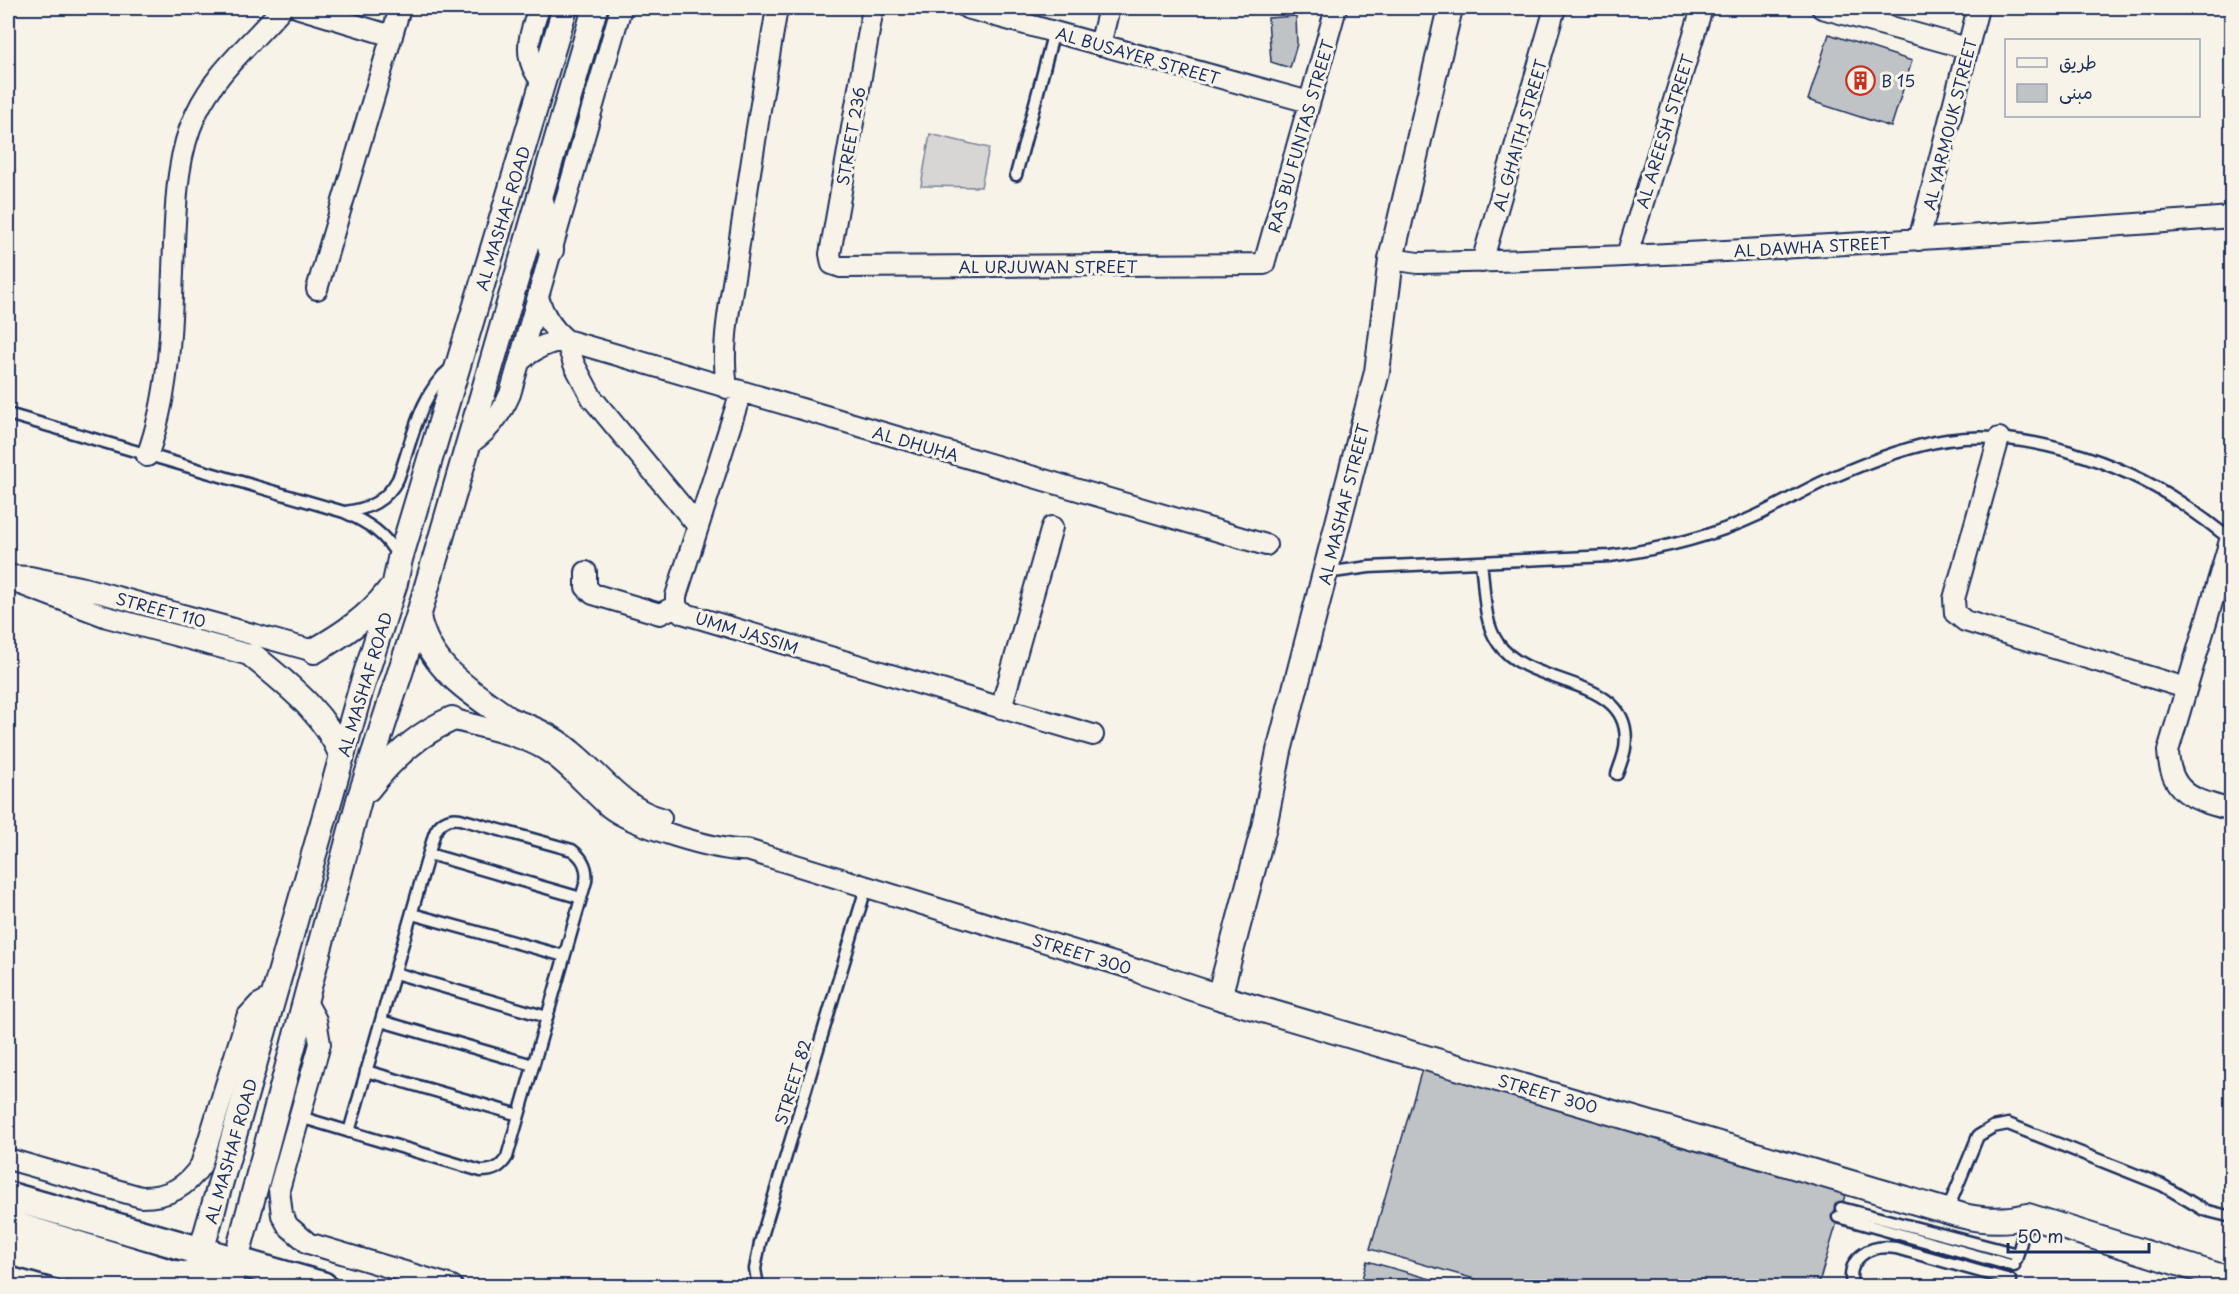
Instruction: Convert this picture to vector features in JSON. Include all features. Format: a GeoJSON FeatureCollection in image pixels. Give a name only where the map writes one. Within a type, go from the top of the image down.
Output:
{"type":"FeatureCollection","features":[{"type":"Feature","properties":{"kind":"main road"},"geometry":{"type":"LineString","coordinates":[[8,1196],[195,1271]]}},
{"type":"Feature","properties":{"kind":"main road"},"geometry":{"type":"LineString","coordinates":[[8,1224],[172,1274],[220,1271],[323,1287]]}},
{"type":"Feature","properties":{"kind":"main road"},"geometry":{"type":"LineString","coordinates":[[8,1250],[134,1287]]}},
{"type":"Feature","properties":{"kind":"street"},"geometry":{"type":"LineString","coordinates":[[147,456],[157,430],[167,378],[176,200],[187,136],[200,106],[218,77],[282,8]]}},
{"type":"Feature","properties":{"kind":"street"},"geometry":{"type":"LineString","coordinates":[[299,8],[392,36]]}},
{"type":"Feature","properties":{"kind":"street"},"geometry":{"type":"LineString","coordinates":[[317,290],[400,8]]}},
{"type":"Feature","properties":{"kind":"street"},"geometry":{"type":"LineString","coordinates":[[538,8],[528,52],[535,75],[543,83]]}},
{"type":"Feature","properties":{"kind":"street","name":"AL MASHAF ROAD"},"geometry":{"type":"LineString","coordinates":[[195,1271],[342,756],[565,8]]}},
{"type":"Feature","properties":{"kind":"street","name":"AL MASHAF ROAD"},"geometry":{"type":"LineString","coordinates":[[232,1274],[359,800],[418,617],[595,8]]}},
{"type":"Feature","properties":{"kind":"street"},"geometry":{"type":"LineString","coordinates":[[466,446],[478,439],[497,419],[510,394],[621,8]]}},
{"type":"Feature","properties":{"kind":"street"},"geometry":{"type":"LineString","coordinates":[[734,390],[724,357],[756,126],[777,8]]}},
{"type":"Feature","properties":{"kind":"street","name":"STREET 236"},"geometry":{"type":"LineString","coordinates":[[832,264],[830,254],[873,8]]}},
{"type":"Feature","properties":{"kind":"street","name":"AL BUSAYER STREET"},"geometry":{"type":"LineString","coordinates":[[967,8],[1309,102]]}},
{"type":"Feature","properties":{"kind":"street"},"geometry":{"type":"LineString","coordinates":[[1100,45],[1109,8]]}},
{"type":"Feature","properties":{"kind":"street","name":"RAS BU FUNTAS STREET"},"geometry":{"type":"LineString","coordinates":[[1264,264],[1336,8]]}},
{"type":"Feature","properties":{"kind":"street","name":"AL MASHAF STREET"},"geometry":{"type":"LineString","coordinates":[[1219,997],[1264,827],[1279,751],[1377,372],[1391,259],[1450,8]]}},
{"type":"Feature","properties":{"kind":"street","name":"AL GHAITH STREET"},"geometry":{"type":"LineString","coordinates":[[1482,262],[1555,8]]}},
{"type":"Feature","properties":{"kind":"street","name":"AL AREESH STREET"},"geometry":{"type":"LineString","coordinates":[[1627,255],[1702,8]]}},
{"type":"Feature","properties":{"kind":"street"},"geometry":{"type":"LineString","coordinates":[[1822,8],[1967,48]]}},
{"type":"Feature","properties":{"kind":"street","name":"AL YARMOUK STREET"},"geometry":{"type":"LineString","coordinates":[[1919,240],[1978,8]]}},
{"type":"Feature","properties":{"kind":"street"},"geometry":{"type":"LineString","coordinates":[[539,195],[551,250]]}},
{"type":"Feature","properties":{"kind":"street","name":"AL DAWHA STREET"},"geometry":{"type":"LineString","coordinates":[[1391,259],[1418,263],[1482,262],[1627,255],[1919,240],[2232,217]]}},
{"type":"Feature","properties":{"kind":"street","name":"AL URJUWAN STREET"},"geometry":{"type":"LineString","coordinates":[[832,264],[841,267],[1264,264]]}},
{"type":"Feature","properties":{"kind":"street"},"geometry":{"type":"LineString","coordinates":[[538,297],[547,320],[566,340],[574,364],[592,398],[698,526]]}},
{"type":"Feature","properties":{"kind":"street"},"geometry":{"type":"LineString","coordinates":[[519,362],[544,344],[566,340]]}},
{"type":"Feature","properties":{"kind":"street","name":"AL DHUHA"},"geometry":{"type":"LineString","coordinates":[[566,340],[1266,545]]}},
{"type":"Feature","properties":{"kind":"street","name":"UMM JASSIM"},"geometry":{"type":"LineString","coordinates":[[734,390],[698,526],[676,596],[676,606],[682,613],[1093,735]]}},
{"type":"Feature","properties":{"kind":"street"},"geometry":{"type":"LineString","coordinates":[[1999,438],[1954,599],[1955,613],[1965,621],[2186,688]]}},
{"type":"Feature","properties":{"kind":"street"},"geometry":{"type":"LineString","coordinates":[[1001,708],[1052,527]]}},
{"type":"Feature","properties":{"kind":"street"},"geometry":{"type":"LineString","coordinates":[[2231,536],[2168,751],[2173,779],[2182,791],[2195,799],[2232,810]]}},
{"type":"Feature","properties":{"kind":"street"},"geometry":{"type":"LineString","coordinates":[[586,572],[585,586],[593,594],[660,614],[676,606]]}},
{"type":"Feature","properties":{"kind":"street","name":"STREET 110"},"geometry":{"type":"LineString","coordinates":[[8,577],[38,578],[84,588],[314,651]]}},
{"type":"Feature","properties":{"kind":"street","name":"STREET 110"},"geometry":{"type":"LineString","coordinates":[[8,577],[46,595],[107,617],[253,656]]}},
{"type":"Feature","properties":{"kind":"street"},"geometry":{"type":"LineString","coordinates":[[314,651],[351,629],[382,600],[395,583]]}},
{"type":"Feature","properties":{"kind":"street"},"geometry":{"type":"LineString","coordinates":[[418,617],[426,644],[442,667],[506,717],[543,730],[558,740],[617,794],[640,810],[655,817],[729,838],[747,850]]}},
{"type":"Feature","properties":{"kind":"street"},"geometry":{"type":"LineString","coordinates":[[253,656],[321,719],[337,743],[342,756]]}},
{"type":"Feature","properties":{"kind":"street"},"geometry":{"type":"LineString","coordinates":[[359,800],[406,747],[435,726],[452,719],[521,739],[544,749],[610,808],[636,823],[717,848],[734,851],[747,850]]}},
{"type":"Feature","properties":{"kind":"street","name":"STREET 300"},"geometry":{"type":"LineString","coordinates":[[747,850],[1219,997],[1947,1211],[1987,1221],[2028,1216],[2232,1280]]}},
{"type":"Feature","properties":{"kind":"street"},"geometry":{"type":"LineString","coordinates":[[8,1159],[141,1197],[170,1194],[182,1187],[201,1165],[248,1017],[258,1004],[274,996]]}},
{"type":"Feature","properties":{"kind":"street"},"geometry":{"type":"LineString","coordinates":[[305,1000],[316,1020],[320,1044],[279,1189],[282,1215],[288,1226],[308,1243],[453,1287]]}},
{"type":"Feature","properties":{"kind":"lane"},"geometry":{"type":"LineString","coordinates":[[1016,175],[1054,31]]}},
{"type":"Feature","properties":{"kind":"lane"},"geometry":{"type":"LineString","coordinates":[[344,512],[378,503],[393,489],[402,470],[420,414],[431,392],[447,371],[459,361]]}},
{"type":"Feature","properties":{"kind":"lane"},"geometry":{"type":"LineString","coordinates":[[8,414],[344,512],[371,525],[383,534],[400,559]]}},
{"type":"Feature","properties":{"kind":"lane"},"geometry":{"type":"LineString","coordinates":[[1326,573],[1369,567],[1610,556],[1648,551],[1723,530],[1829,479],[1868,463],[1947,440],[1999,438],[2036,444],[2076,455],[2139,479],[2182,503],[2231,536]]}},
{"type":"Feature","properties":{"kind":"lane"},"geometry":{"type":"LineString","coordinates":[[1481,563],[1490,626],[1498,644],[1524,667],[1594,692],[1609,701],[1620,714],[1626,731],[1625,748],[1617,774]]}},
{"type":"Feature","properties":{"kind":"lane"},"geometry":{"type":"LineString","coordinates":[[300,1117],[348,1132],[488,1171],[499,1167],[507,1157],[586,880],[586,868],[579,855],[572,850],[455,818],[445,821],[436,830],[348,1132]]}},
{"type":"Feature","properties":{"kind":"lane"},"geometry":{"type":"LineString","coordinates":[[429,854],[581,898]]}},
{"type":"Feature","properties":{"kind":"lane","name":"STREET 82"},"geometry":{"type":"LineString","coordinates":[[758,1287],[755,1269],[760,1243],[866,888]]}},
{"type":"Feature","properties":{"kind":"lane"},"geometry":{"type":"LineString","coordinates":[[412,914],[564,956]]}},
{"type":"Feature","properties":{"kind":"lane"},"geometry":{"type":"LineString","coordinates":[[395,973],[547,1017]]}},
{"type":"Feature","properties":{"kind":"lane"},"geometry":{"type":"LineString","coordinates":[[381,1021],[533,1065]]}},
{"type":"Feature","properties":{"kind":"lane"},"geometry":{"type":"LineString","coordinates":[[366,1071],[519,1115]]}},
{"type":"Feature","properties":{"kind":"lane"},"geometry":{"type":"LineString","coordinates":[[1947,1211],[1978,1136],[1993,1127],[2008,1124],[2162,1185],[2204,1210],[2232,1217]]}},
{"type":"Feature","properties":{"kind":"lane"},"geometry":{"type":"LineString","coordinates":[[2014,1266],[1840,1212],[2017,1254]]}},
{"type":"Feature","properties":{"kind":"lane"},"geometry":{"type":"LineString","coordinates":[[1852,1287],[1852,1270],[1858,1258],[1869,1249],[1882,1246],[1896,1248],[2009,1283],[2028,1216]]}},
{"type":"Feature","properties":{"kind":"shaded area"},"geometry":{"type":"Polygon","coordinates":[[[930,134],[989,148],[981,187],[921,186],[930,134]]]}},
{"type":"Feature","properties":{"kind":"building"},"geometry":{"type":"Polygon","coordinates":[[[1296,16],[1297,44],[1290,68],[1271,62],[1268,18],[1296,16]]]}},
{"type":"Feature","properties":{"kind":"building","name":"B 15"},"geometry":{"type":"Polygon","coordinates":[[[1829,34],[1912,61],[1891,127],[1808,100],[1829,34]]]}},
{"type":"Feature","properties":{"kind":"building"},"geometry":{"type":"Polygon","coordinates":[[[1422,1069],[1846,1192],[1818,1286],[1499,1286],[1370,1249],[1422,1069]]]}},
{"type":"Feature","properties":{"kind":"building"},"geometry":{"type":"Polygon","coordinates":[[[1367,1261],[1455,1286],[1360,1286],[1367,1261]]]}},
{"type":"Feature","properties":{"kind":"place","name":"B 15"},"geometry":{"type":"Point","coordinates":[1860,80]}}]}
